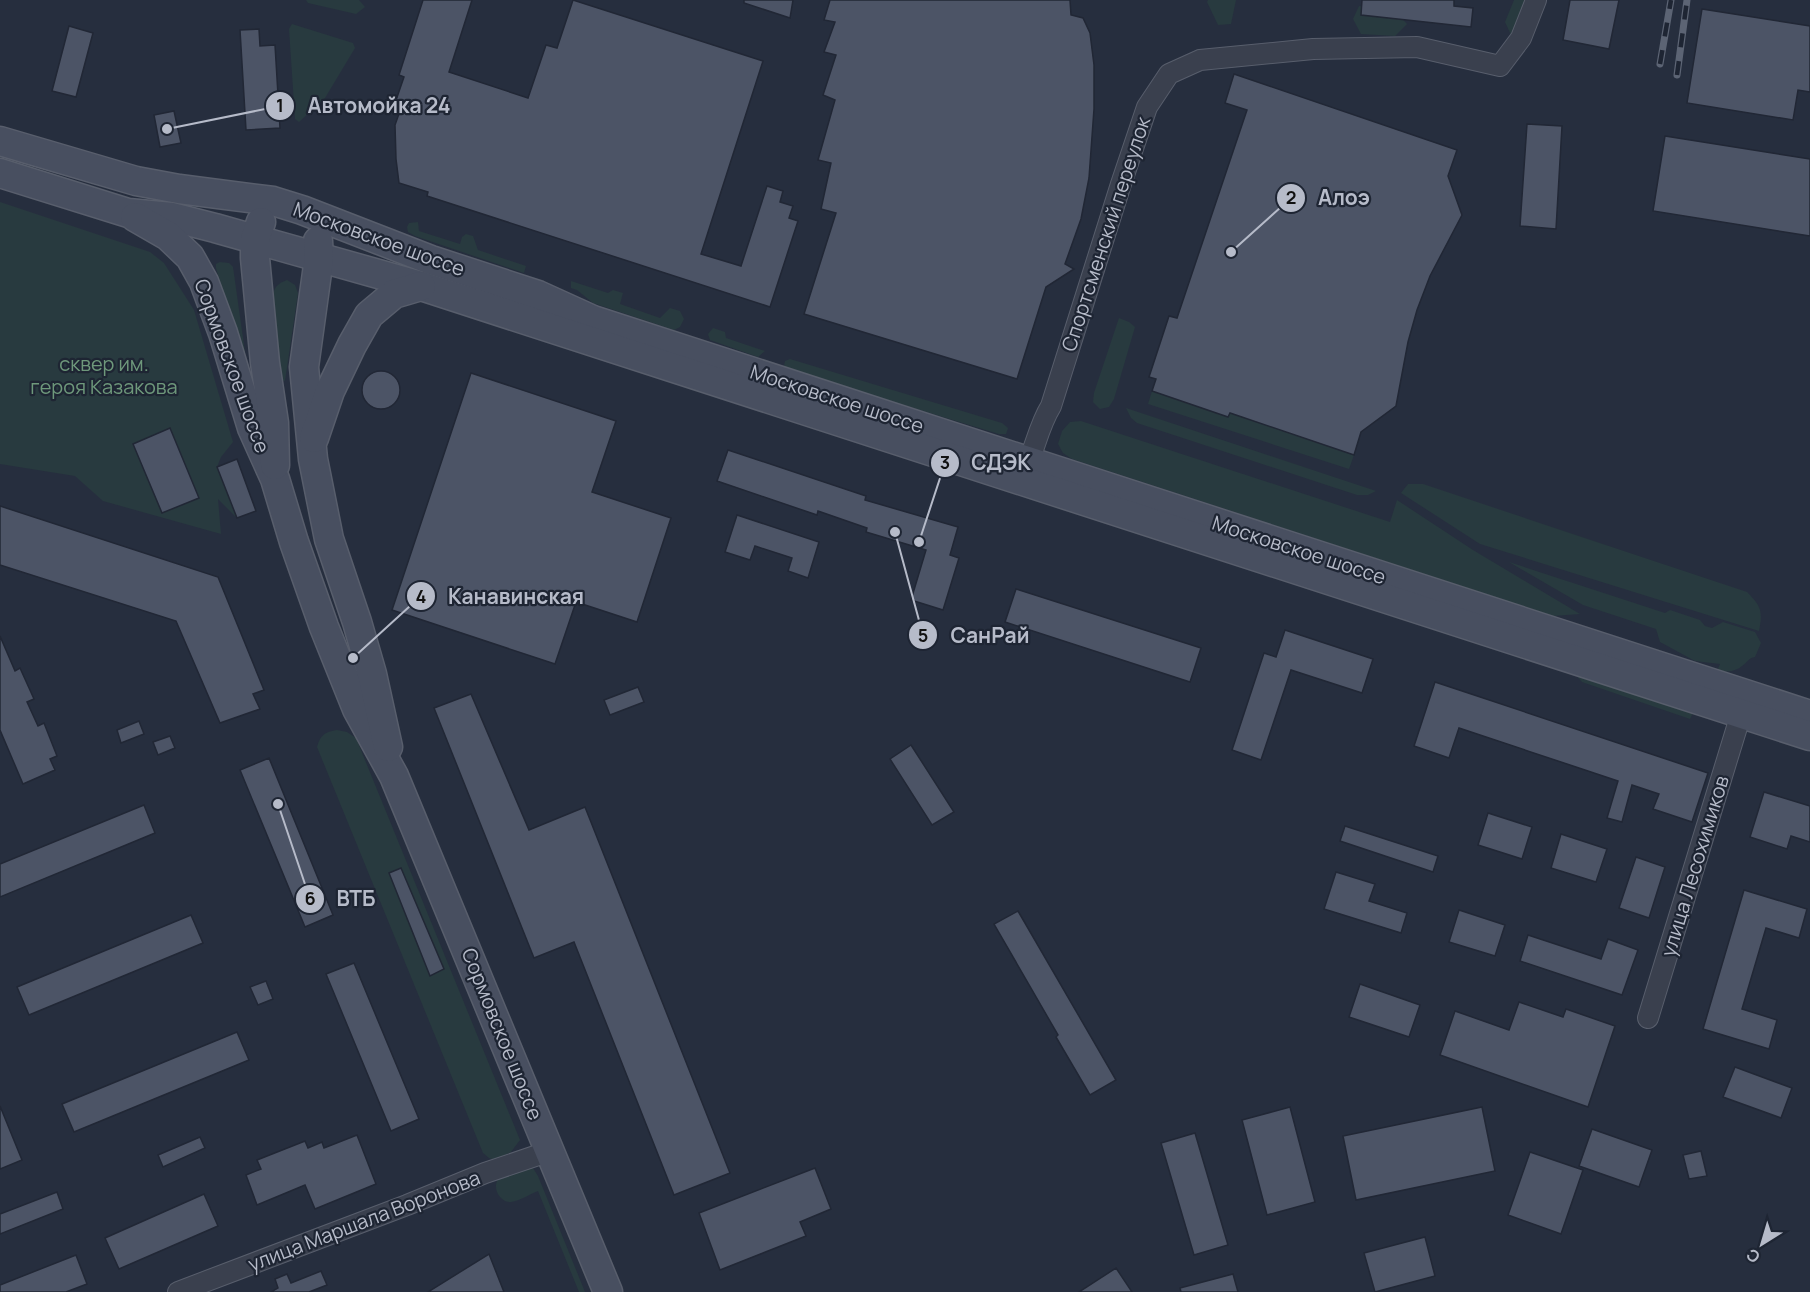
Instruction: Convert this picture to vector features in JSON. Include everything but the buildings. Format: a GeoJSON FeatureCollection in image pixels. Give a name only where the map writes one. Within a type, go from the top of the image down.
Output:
{"type":"FeatureCollection","features":[{"type":"Feature","properties":{"kind":"main road","name":"Московское шоссе"},"geometry":{"type":"LineString","coordinates":[[0,141],[136,181],[273,201],[302,210],[431,261],[552,300],[592,320],[1024,471],[1810,736]]}},
{"type":"Feature","properties":{"kind":"main road","name":"Московское шоссе"},"geometry":{"type":"LineString","coordinates":[[0,173],[128,213],[172,217],[421,286],[1810,715]]}},
{"type":"Feature","properties":{"kind":"main road"},"geometry":{"type":"LineString","coordinates":[[255,239],[261,222],[273,201]]}},
{"type":"Feature","properties":{"kind":"main road","name":"Сормовское шоссе"},"geometry":{"type":"LineString","coordinates":[[302,210],[318,233],[319,258],[304,367],[313,459],[329,539],[372,674],[394,776]]}},
{"type":"Feature","properties":{"kind":"main road","name":"Сормовское шоссе"},"geometry":{"type":"LineString","coordinates":[[128,213],[168,236],[190,257],[204,282],[223,333],[252,428],[275,480],[324,627],[357,709],[394,776],[608,1292]]}},
{"type":"Feature","properties":{"kind":"main road","name":"Сормовское шоссе"},"geometry":{"type":"LineString","coordinates":[[255,239],[265,363],[274,423],[275,480]]}},
{"type":"Feature","properties":{"kind":"main road","name":"Сормовское шоссе"},"geometry":{"type":"LineString","coordinates":[[312,445],[330,391],[369,315],[394,294],[421,286]]}},
{"type":"Feature","properties":{"kind":"street","name":"Спортсменский переулок"},"geometry":{"type":"LineString","coordinates":[[1024,471],[1041,422],[1051,406],[1147,107],[1169,75],[1200,60],[1313,49],[1417,47],[1500,66],[1521,38],[1536,0]]}},
{"type":"Feature","properties":{"kind":"street","name":"улица Лесохимиков"},"geometry":{"type":"LineString","coordinates":[[1648,1018],[1741,714]]}},
{"type":"Feature","properties":{"kind":"street","name":"улица Маршала Воронова"},"geometry":{"type":"LineString","coordinates":[[178,1292],[550,1150]]}},
{"type":"Feature","properties":{"kind":"green space"},"geometry":{"type":"Polygon","coordinates":[[[306,0],[359,0],[365,7],[356,14],[308,3],[306,0]]]}},
{"type":"Feature","properties":{"kind":"green space"},"geometry":{"type":"Polygon","coordinates":[[[1208,0],[1236,0],[1231,24],[1218,25],[1208,0]]]}},
{"type":"Feature","properties":{"kind":"green space"},"geometry":{"type":"Polygon","coordinates":[[[1514,0],[1534,0],[1512,37],[1505,22],[1514,0]]]}},
{"type":"Feature","properties":{"kind":"green space"},"geometry":{"type":"Polygon","coordinates":[[[1359,6],[1393,9],[1407,24],[1395,36],[1361,34],[1353,19],[1359,6]]]}},
{"type":"Feature","properties":{"kind":"green space"},"geometry":{"type":"Polygon","coordinates":[[[292,24],[353,43],[355,48],[325,98],[299,122],[295,119],[289,29],[292,24]]]}},
{"type":"Feature","properties":{"kind":"green space","name":"сквер им. героя Казакова"},"geometry":{"type":"Polygon","coordinates":[[[0,202],[150,252],[164,263],[194,310],[233,442],[221,457],[217,467],[237,518],[218,499],[221,534],[103,501],[75,476],[0,464],[0,202]]]}},
{"type":"Feature","properties":{"kind":"green space"},"geometry":{"type":"Polygon","coordinates":[[[418,222],[419,231],[460,244],[462,237],[466,234],[473,236],[478,250],[526,266],[524,273],[408,232],[409,223],[418,222]]]}},
{"type":"Feature","properties":{"kind":"green space"},"geometry":{"type":"Polygon","coordinates":[[[229,263],[233,267],[246,359],[216,268],[216,264],[229,263]]]}},
{"type":"Feature","properties":{"kind":"green space"},"geometry":{"type":"Polygon","coordinates":[[[287,280],[295,285],[298,293],[285,381],[277,379],[273,294],[278,285],[287,280]]]}},
{"type":"Feature","properties":{"kind":"green space"},"geometry":{"type":"Polygon","coordinates":[[[571,281],[608,293],[613,290],[623,293],[620,304],[660,318],[670,308],[680,311],[684,319],[680,327],[674,330],[593,303],[571,288],[571,281]]]}},
{"type":"Feature","properties":{"kind":"green space"},"geometry":{"type":"Polygon","coordinates":[[[1119,318],[1135,327],[1114,399],[1109,407],[1100,409],[1093,402],[1094,393],[1119,318]]]}},
{"type":"Feature","properties":{"kind":"green space"},"geometry":{"type":"Polygon","coordinates":[[[713,328],[725,332],[726,338],[765,351],[758,357],[710,340],[708,334],[713,328]]]}},
{"type":"Feature","properties":{"kind":"green space"},"geometry":{"type":"Polygon","coordinates":[[[790,359],[1002,423],[1008,428],[1006,434],[999,434],[788,370],[784,366],[785,361],[790,359]]]}},
{"type":"Feature","properties":{"kind":"green space"},"geometry":{"type":"Polygon","coordinates":[[[1152,391],[1228,417],[1230,413],[1354,455],[1349,469],[1148,404],[1152,391]]]}},
{"type":"Feature","properties":{"kind":"green space"},"geometry":{"type":"Polygon","coordinates":[[[1126,408],[1376,491],[1368,495],[1357,495],[1137,423],[1131,418],[1126,408]]]}},
{"type":"Feature","properties":{"kind":"green space"},"geometry":{"type":"Polygon","coordinates":[[[1081,421],[1390,522],[1397,500],[1473,550],[1580,614],[1553,616],[1072,459],[1063,453],[1058,444],[1062,431],[1070,422],[1081,421]]]}},
{"type":"Feature","properties":{"kind":"green space"},"geometry":{"type":"Polygon","coordinates":[[[1408,484],[1423,484],[1747,592],[1760,609],[1759,631],[1480,544],[1401,493],[1408,484]]]}},
{"type":"Feature","properties":{"kind":"green space"},"geometry":{"type":"Polygon","coordinates":[[[1509,562],[1665,613],[1670,610],[1700,620],[1705,626],[1712,628],[1723,622],[1755,632],[1761,643],[1755,657],[1749,659],[1744,665],[1730,671],[1717,671],[1720,664],[1695,661],[1660,642],[1656,629],[1583,605],[1509,562]]]}},
{"type":"Feature","properties":{"kind":"green space"},"geometry":{"type":"Polygon","coordinates":[[[1575,674],[1693,713],[1690,719],[1582,682],[1575,674]]]}},
{"type":"Feature","properties":{"kind":"green space"},"geometry":{"type":"Polygon","coordinates":[[[337,730],[347,732],[356,738],[520,1140],[511,1152],[495,1160],[483,1153],[317,747],[324,735],[337,730]]]}},
{"type":"Feature","properties":{"kind":"green space"},"geometry":{"type":"Polygon","coordinates":[[[526,1166],[533,1168],[538,1176],[585,1292],[579,1292],[538,1191],[521,1199],[507,1202],[496,1190],[499,1178],[508,1172],[526,1166]]]}},
{"type":"Feature","properties":{"kind":"railway"},"geometry":{"type":"LineString","coordinates":[[1660,64],[1671,0]]}},
{"type":"Feature","properties":{"kind":"railway"},"geometry":{"type":"LineString","coordinates":[[1677,75],[1687,0]]}},
{"type":"Feature","properties":{"kind":"place","name":"Автомойка 24"},"geometry":{"type":"Point","coordinates":[167,129]}},
{"type":"Feature","properties":{"kind":"place","name":"Алоэ"},"geometry":{"type":"Point","coordinates":[1231,252]}},
{"type":"Feature","properties":{"kind":"place","name":"СанРай"},"geometry":{"type":"Point","coordinates":[895,532]}},
{"type":"Feature","properties":{"kind":"place","name":"СДЭК"},"geometry":{"type":"Point","coordinates":[919,542]}},
{"type":"Feature","properties":{"kind":"place","name":"Канавинская"},"geometry":{"type":"Point","coordinates":[353,658]}},
{"type":"Feature","properties":{"kind":"place","name":"ВТБ"},"geometry":{"type":"Point","coordinates":[278,804]}}]}
